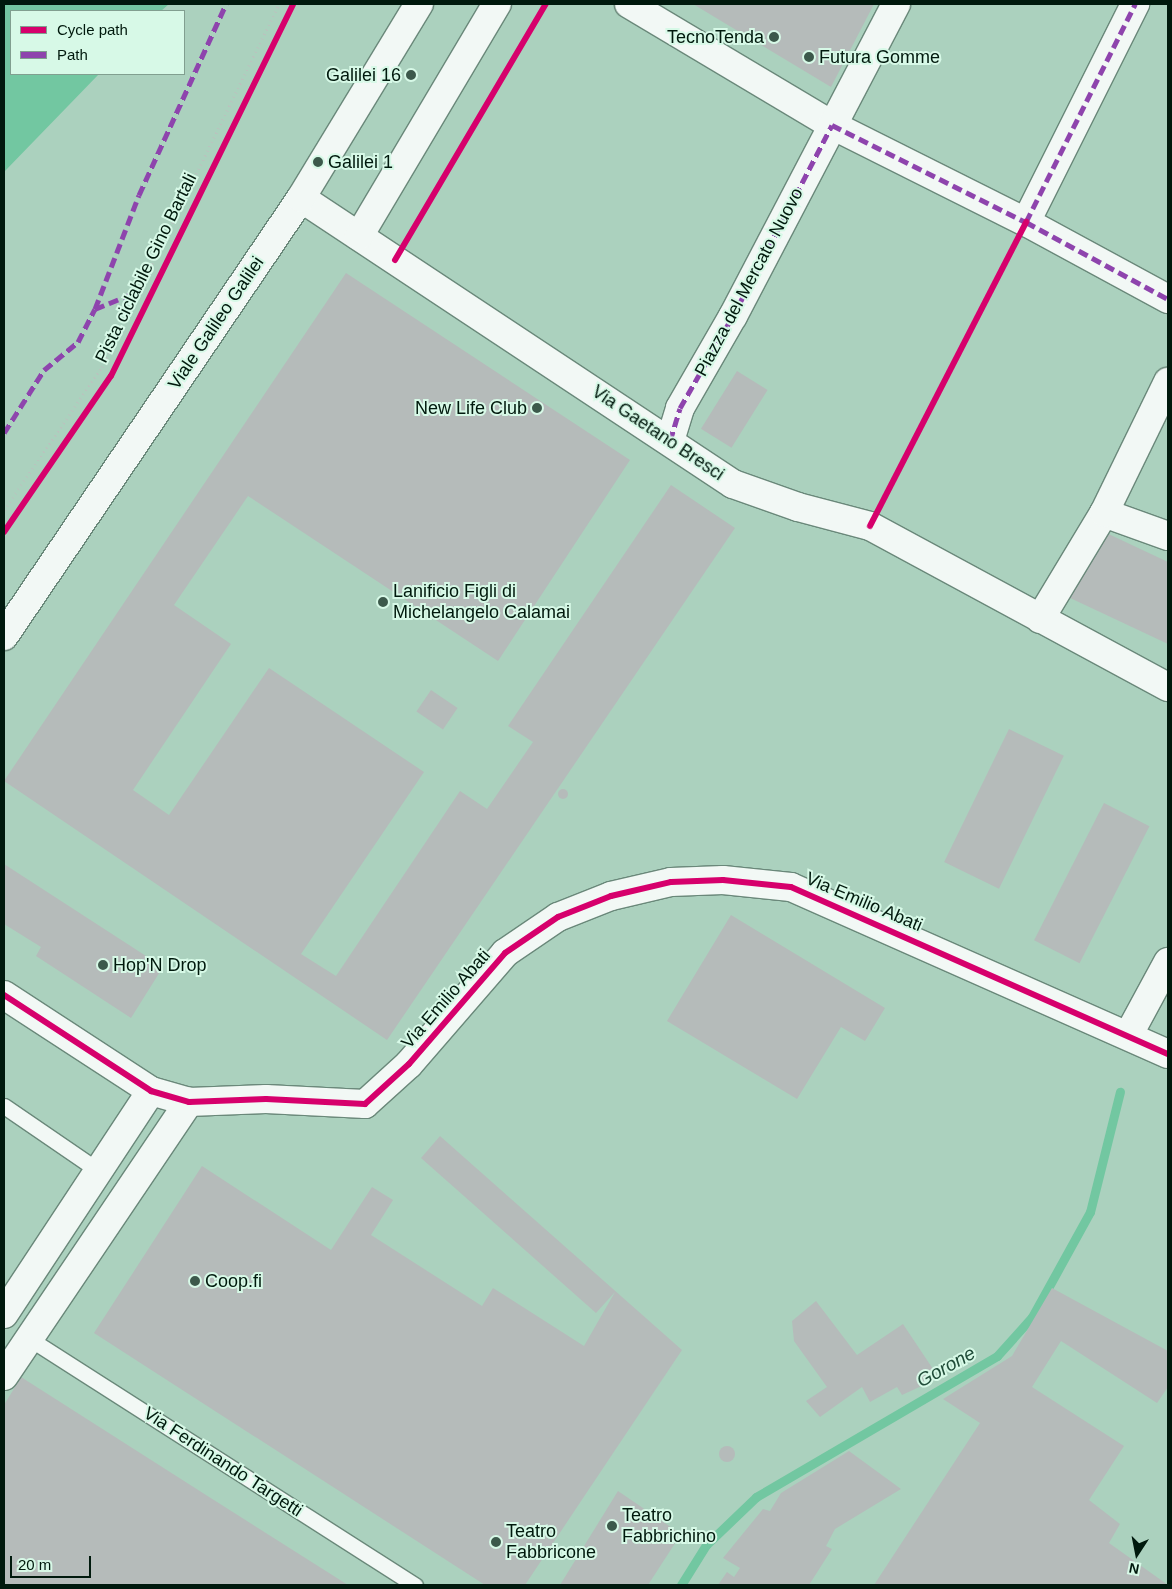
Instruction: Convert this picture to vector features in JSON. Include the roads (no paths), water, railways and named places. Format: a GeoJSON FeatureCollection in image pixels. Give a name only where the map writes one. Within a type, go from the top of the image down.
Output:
{"type":"FeatureCollection","features":[{"type":"Feature","properties":{"kind":"street","name":"Viale Galileo Galilei"},"geometry":{"type":"LineString","coordinates":[[4,636],[301,198],[419,4]]}},
{"type":"Feature","properties":{"kind":"street"},"geometry":{"type":"LineString","coordinates":[[359,236],[497,4]]}},
{"type":"Feature","properties":{"kind":"street"},"geometry":{"type":"LineString","coordinates":[[629,4],[832,125],[1026,222],[1168,299]]}},
{"type":"Feature","properties":{"kind":"street","name":"Piazza del Mercato Nuovo"},"geometry":{"type":"LineString","coordinates":[[670,441],[680,408],[734,316],[896,4]]}},
{"type":"Feature","properties":{"kind":"street"},"geometry":{"type":"LineString","coordinates":[[1026,222],[1135,4]]}},
{"type":"Feature","properties":{"kind":"street","name":"Via Gaetano Bresci"},"geometry":{"type":"LineString","coordinates":[[301,198],[733,484],[798,507],[870,526],[1168,687]]}},
{"type":"Feature","properties":{"kind":"street"},"geometry":{"type":"LineString","coordinates":[[1040,619],[1104,512],[1168,382]]}},
{"type":"Feature","properties":{"kind":"street"},"geometry":{"type":"LineString","coordinates":[[1104,512],[1168,536]]}},
{"type":"Feature","properties":{"kind":"street","name":"Via Emilio Abati"},"geometry":{"type":"LineString","coordinates":[[4,995],[151,1091],[189,1102],[266,1099],[365,1104],[408,1064],[466,994],[505,953],[558,917],[611,896],[671,882],[723,880],[791,887],[1129,1034],[1168,1054]]}},
{"type":"Feature","properties":{"kind":"street"},"geometry":{"type":"LineString","coordinates":[[1129,1034],[1168,962]]}},
{"type":"Feature","properties":{"kind":"street"},"geometry":{"type":"LineString","coordinates":[[4,1314],[151,1091]]}},
{"type":"Feature","properties":{"kind":"street"},"geometry":{"type":"LineString","coordinates":[[4,1376],[189,1102]]}},
{"type":"Feature","properties":{"kind":"lane"},"geometry":{"type":"LineString","coordinates":[[4,1106],[99,1171]]}},
{"type":"Feature","properties":{"kind":"lane","name":"Via Ferdinando Targetti"},"geometry":{"type":"LineString","coordinates":[[30,1339],[415,1585]]}},
{"type":"Feature","properties":{"kind":"waterway","name":"Gorone"},"geometry":{"type":"LineString","coordinates":[[681,1585],[706,1545],[756,1497],[997,1356],[1032,1317],[1090,1212],[1120,1092]]}},
{"type":"Feature","properties":{"kind":"place","name":"TecnoTenda"},"geometry":{"type":"Point","coordinates":[774,37]}},
{"type":"Feature","properties":{"kind":"place","name":"Futura Gomme"},"geometry":{"type":"Point","coordinates":[809,57]}},
{"type":"Feature","properties":{"kind":"place","name":"Galilei 16"},"geometry":{"type":"Point","coordinates":[411,75]}},
{"type":"Feature","properties":{"kind":"place","name":"Galilei 1"},"geometry":{"type":"Point","coordinates":[318,162]}},
{"type":"Feature","properties":{"kind":"place","name":"New Life Club"},"geometry":{"type":"Point","coordinates":[537,408]}},
{"type":"Feature","properties":{"kind":"place","name":"Lanificio Figli di Michelangelo Calamai"},"geometry":{"type":"Point","coordinates":[383,602]}},
{"type":"Feature","properties":{"kind":"place","name":"Hop'N Drop"},"geometry":{"type":"Point","coordinates":[103,965]}},
{"type":"Feature","properties":{"kind":"place","name":"Coop.fi"},"geometry":{"type":"Point","coordinates":[195,1281]}},
{"type":"Feature","properties":{"kind":"place","name":"Teatro Fabbrichino"},"geometry":{"type":"Point","coordinates":[612,1526]}},
{"type":"Feature","properties":{"kind":"place","name":"Teatro Fabbricone"},"geometry":{"type":"Point","coordinates":[496,1542]}}]}
